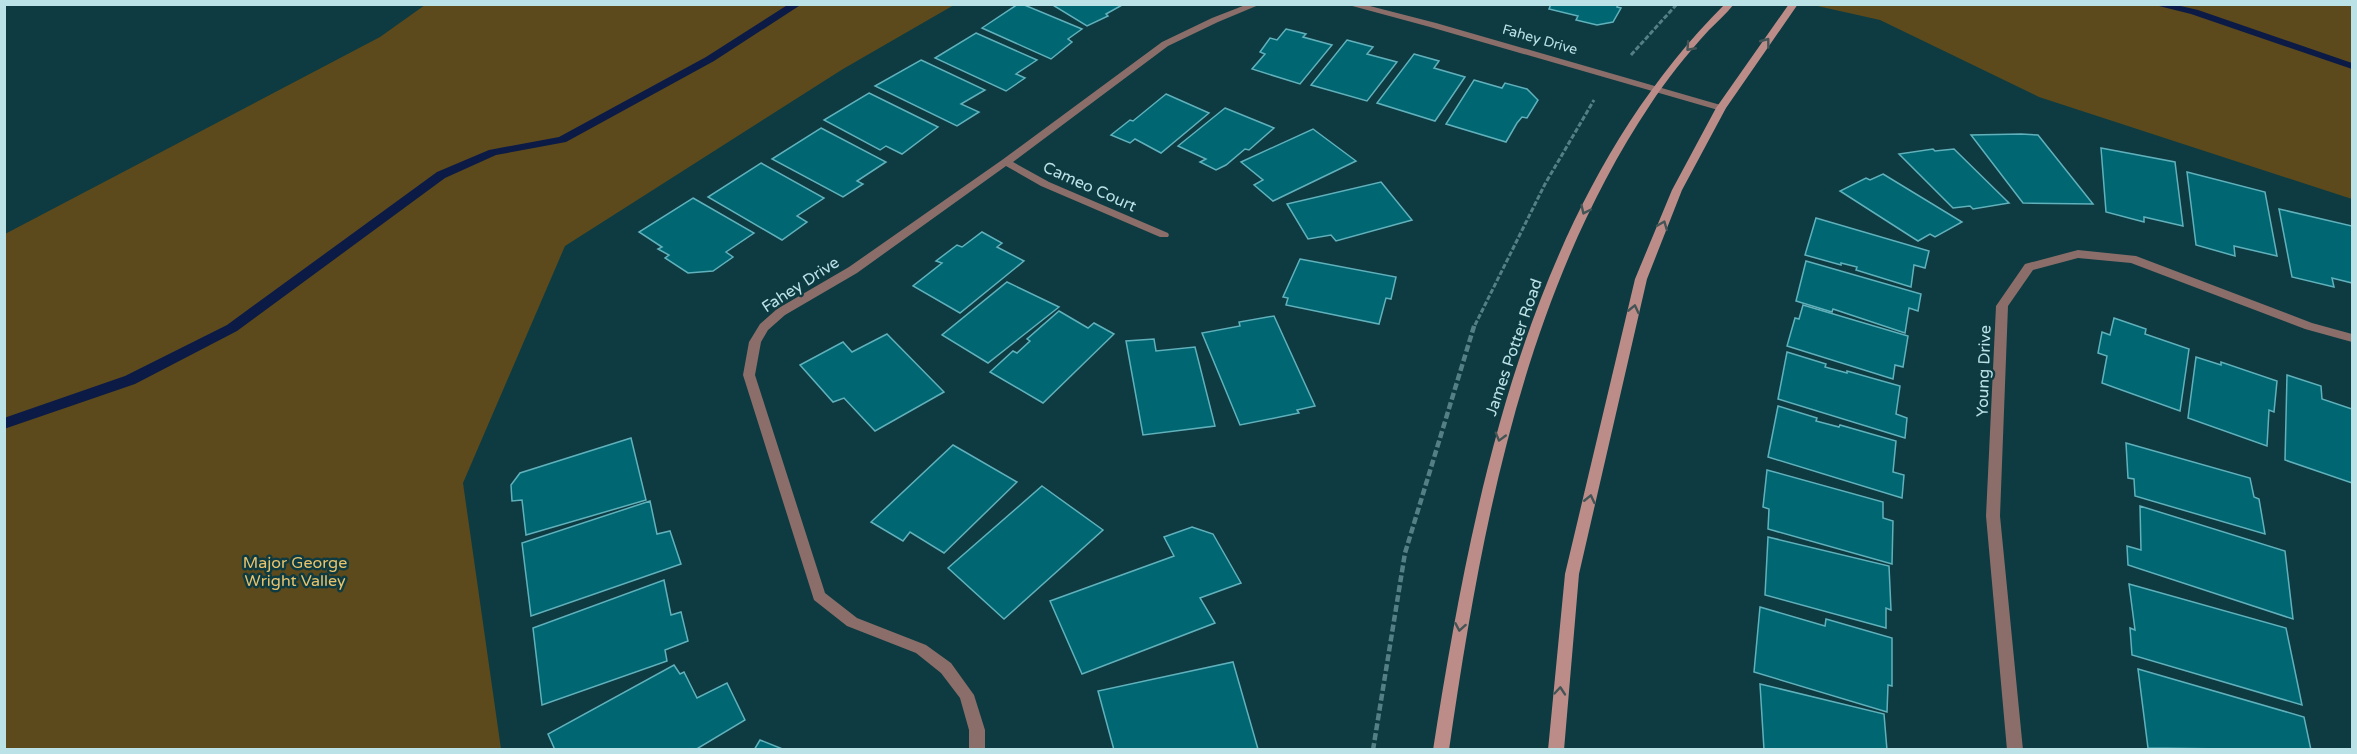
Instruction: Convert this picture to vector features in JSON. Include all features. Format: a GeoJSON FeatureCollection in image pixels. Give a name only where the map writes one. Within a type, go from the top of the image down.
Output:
{"type":"FeatureCollection","features":[{"type":"Feature","properties":{"kind":"main road","name":"James Potter Road"},"geometry":{"type":"LineString","coordinates":[[1441,750],[1474,550],[1499,440],[1530,340],[1559,265],[1602,175],[1655,88],[1690,46],[1730,4]]}},
{"type":"Feature","properties":{"kind":"main road"},"geometry":{"type":"LineString","coordinates":[[1556,750],[1572,574],[1641,279],[1677,190],[1721,108],[1794,4]]}},
{"type":"Feature","properties":{"kind":"street","name":"Fahey Drive"},"geometry":{"type":"LineString","coordinates":[[977,750],[977,730],[967,695],[945,668],[921,649],[852,622],[819,596],[749,375],[755,342],[764,327],[781,312],[853,270],[1165,44],[1215,20],[1257,4]]}},
{"type":"Feature","properties":{"kind":"street","name":"Fahey Drive"},"geometry":{"type":"LineString","coordinates":[[1349,4],[1434,25],[1721,108]]}},
{"type":"Feature","properties":{"kind":"street","name":"Cameo Court"},"geometry":{"type":"LineString","coordinates":[[1005,162],[1056,189],[1164,235]]}},
{"type":"Feature","properties":{"kind":"street","name":"Young Drive"},"geometry":{"type":"LineString","coordinates":[[2015,750],[1994,516],[2002,306],[2029,267],[2078,254],[2132,260],[2309,326],[2352,338]]}},
{"type":"Feature","properties":{"kind":"path"},"geometry":{"type":"LineString","coordinates":[[1633,52],[1677,4]]}},
{"type":"Feature","properties":{"kind":"path"},"geometry":{"type":"LineString","coordinates":[[1373,750],[1405,553],[1473,328],[1545,184],[1595,98]]}},
{"type":"Feature","properties":{"kind":"green space","name":"Major George Wright Valley"},"geometry":{"type":"Polygon","coordinates":[[[425,5],[954,5],[843,69],[565,246],[463,483],[501,749],[5,749],[5,234],[380,37],[425,5]]]}},
{"type":"Feature","properties":{"kind":"green space"},"geometry":{"type":"Polygon","coordinates":[[[1813,5],[2352,5],[2352,199],[2039,97],[1880,20],[1813,5]]]}},
{"type":"Feature","properties":{"kind":"building"},"geometry":{"type":"Polygon","coordinates":[[[1018,4],[1082,29],[1068,39],[1072,42],[1051,59],[982,28],[1018,4]]]}},
{"type":"Feature","properties":{"kind":"building"},"geometry":{"type":"Polygon","coordinates":[[[1051,4],[1124,4],[1106,14],[1108,16],[1087,26],[1051,4]]]}},
{"type":"Feature","properties":{"kind":"building"},"geometry":{"type":"Polygon","coordinates":[[[1551,4],[1618,4],[1617,7],[1621,8],[1613,22],[1597,25],[1576,20],[1578,16],[1549,9],[1551,4]]]}},
{"type":"Feature","properties":{"kind":"building"},"geometry":{"type":"Polygon","coordinates":[[[1286,29],[1306,34],[1303,37],[1332,45],[1300,84],[1252,69],[1265,54],[1260,52],[1270,38],[1277,40],[1286,29]]]}},
{"type":"Feature","properties":{"kind":"building"},"geometry":{"type":"Polygon","coordinates":[[[976,33],[1037,60],[1016,74],[1025,78],[1006,91],[935,58],[976,33]]]}},
{"type":"Feature","properties":{"kind":"building"},"geometry":{"type":"Polygon","coordinates":[[[1347,40],[1373,47],[1367,54],[1397,62],[1367,101],[1311,85],[1347,40]]]}},
{"type":"Feature","properties":{"kind":"building"},"geometry":{"type":"Polygon","coordinates":[[[1414,54],[1439,61],[1434,68],[1465,77],[1435,121],[1377,103],[1414,54]]]}},
{"type":"Feature","properties":{"kind":"building"},"geometry":{"type":"Polygon","coordinates":[[[921,60],[985,90],[961,104],[979,112],[957,126],[875,86],[921,60]]]}},
{"type":"Feature","properties":{"kind":"building"},"geometry":{"type":"Polygon","coordinates":[[[1474,80],[1502,88],[1505,83],[1527,89],[1538,100],[1527,118],[1522,117],[1517,123],[1506,142],[1446,124],[1474,80]]]}},
{"type":"Feature","properties":{"kind":"building"},"geometry":{"type":"Polygon","coordinates":[[[869,93],[938,127],[902,154],[886,146],[880,150],[824,120],[869,93]]]}},
{"type":"Feature","properties":{"kind":"building"},"geometry":{"type":"Polygon","coordinates":[[[1166,94],[1209,113],[1161,153],[1135,139],[1130,143],[1111,135],[1130,120],[1133,121],[1166,94]]]}},
{"type":"Feature","properties":{"kind":"building"},"geometry":{"type":"Polygon","coordinates":[[[1225,108],[1274,128],[1249,150],[1245,149],[1226,165],[1216,170],[1200,162],[1206,159],[1178,146],[1225,108]]]}},
{"type":"Feature","properties":{"kind":"building"},"geometry":{"type":"Polygon","coordinates":[[[821,128],[886,162],[857,181],[863,184],[843,197],[772,159],[821,128]]]}},
{"type":"Feature","properties":{"kind":"building"},"geometry":{"type":"Polygon","coordinates":[[[1313,129],[1356,161],[1273,201],[1254,185],[1263,180],[1241,162],[1313,129]]]}},
{"type":"Feature","properties":{"kind":"building"},"geometry":{"type":"Polygon","coordinates":[[[1971,135],[2038,135],[2093,204],[2023,203],[1971,135]]]}},
{"type":"Feature","properties":{"kind":"building"},"geometry":{"type":"Polygon","coordinates":[[[2101,148],[2175,162],[2183,226],[2144,217],[2144,222],[2106,212],[2101,148]]]}},
{"type":"Feature","properties":{"kind":"building"},"geometry":{"type":"Polygon","coordinates":[[[1933,149],[1935,151],[1954,149],[2009,203],[1973,209],[1970,206],[1953,208],[1899,154],[1933,149]]]}},
{"type":"Feature","properties":{"kind":"building"},"geometry":{"type":"Polygon","coordinates":[[[761,163],[824,198],[797,216],[807,222],[782,240],[708,197],[761,163]]]}},
{"type":"Feature","properties":{"kind":"building"},"geometry":{"type":"Polygon","coordinates":[[[2187,172],[2265,192],[2277,256],[2234,246],[2235,256],[2196,245],[2187,172]]]}},
{"type":"Feature","properties":{"kind":"building"},"geometry":{"type":"Polygon","coordinates":[[[1883,174],[1962,222],[1935,237],[1930,234],[1918,241],[1840,191],[1866,178],[1870,180],[1883,174]]]}},
{"type":"Feature","properties":{"kind":"building"},"geometry":{"type":"Polygon","coordinates":[[[1381,182],[1412,220],[1336,241],[1331,235],[1308,239],[1287,204],[1381,182]]]}},
{"type":"Feature","properties":{"kind":"building"},"geometry":{"type":"Polygon","coordinates":[[[693,198],[754,233],[726,252],[733,257],[713,271],[688,273],[665,258],[669,255],[658,249],[662,247],[639,232],[693,198]]]}},
{"type":"Feature","properties":{"kind":"building"},"geometry":{"type":"Polygon","coordinates":[[[2279,209],[2352,226],[2352,283],[2332,278],[2334,287],[2292,277],[2279,209]]]}},
{"type":"Feature","properties":{"kind":"building"},"geometry":{"type":"Polygon","coordinates":[[[1816,218],[1929,251],[1925,268],[1914,265],[1911,287],[1856,270],[1857,267],[1805,255],[1816,218]]]}},
{"type":"Feature","properties":{"kind":"building"},"geometry":{"type":"Polygon","coordinates":[[[982,232],[1002,243],[997,247],[1024,261],[960,313],[913,286],[942,263],[936,261],[957,245],[962,247],[982,232]]]}},
{"type":"Feature","properties":{"kind":"building"},"geometry":{"type":"Polygon","coordinates":[[[1300,259],[1396,277],[1391,299],[1386,298],[1379,324],[1286,305],[1288,298],[1283,297],[1300,259]]]}},
{"type":"Feature","properties":{"kind":"building"},"geometry":{"type":"Polygon","coordinates":[[[1806,261],[1921,294],[1918,311],[1909,308],[1905,333],[1833,309],[1832,312],[1796,301],[1806,261]]]}},
{"type":"Feature","properties":{"kind":"building"},"geometry":{"type":"Polygon","coordinates":[[[1007,282],[1059,307],[988,363],[942,335],[1007,282]]]}},
{"type":"Feature","properties":{"kind":"building"},"geometry":{"type":"Polygon","coordinates":[[[1803,305],[1908,336],[1903,367],[1895,365],[1893,379],[1787,346],[1795,318],[1799,319],[1803,305]]]}},
{"type":"Feature","properties":{"kind":"building"},"geometry":{"type":"Polygon","coordinates":[[[1059,311],[1088,328],[1094,323],[1114,334],[1043,403],[990,372],[1013,351],[1017,353],[1030,341],[1027,339],[1059,311]]]}},
{"type":"Feature","properties":{"kind":"building"},"geometry":{"type":"Polygon","coordinates":[[[1274,316],[1315,406],[1297,410],[1299,413],[1240,425],[1202,333],[1240,326],[1239,322],[1274,316]]]}},
{"type":"Feature","properties":{"kind":"building"},"geometry":{"type":"Polygon","coordinates":[[[2114,318],[2146,329],[2145,334],[2189,349],[2180,411],[2102,383],[2107,356],[2098,353],[2102,332],[2110,335],[2114,318]]]}},
{"type":"Feature","properties":{"kind":"building"},"geometry":{"type":"Polygon","coordinates":[[[887,334],[944,392],[875,431],[844,398],[833,402],[800,365],[843,342],[852,352],[887,334]]]}},
{"type":"Feature","properties":{"kind":"building"},"geometry":{"type":"Polygon","coordinates":[[[1154,339],[1156,351],[1195,347],[1215,426],[1143,435],[1126,341],[1154,339]]]}},
{"type":"Feature","properties":{"kind":"building"},"geometry":{"type":"Polygon","coordinates":[[[1787,352],[1826,364],[1825,367],[1900,386],[1896,414],[1907,418],[1905,438],[1778,399],[1787,352]]]}},
{"type":"Feature","properties":{"kind":"building"},"geometry":{"type":"Polygon","coordinates":[[[2196,357],[2221,365],[2221,362],[2277,381],[2274,412],[2269,410],[2267,446],[2188,418],[2196,357]]]}},
{"type":"Feature","properties":{"kind":"building"},"geometry":{"type":"Polygon","coordinates":[[[2287,375],[2321,386],[2322,399],[2352,409],[2352,483],[2285,460],[2287,375]]]}},
{"type":"Feature","properties":{"kind":"building"},"geometry":{"type":"Polygon","coordinates":[[[1778,406],[1817,418],[1816,421],[1839,427],[1840,425],[1896,441],[1893,472],[1904,475],[1902,498],[1768,457],[1778,406]]]}},
{"type":"Feature","properties":{"kind":"building"},"geometry":{"type":"Polygon","coordinates":[[[631,438],[646,500],[526,535],[522,500],[512,501],[511,485],[520,473],[631,438]]]}},
{"type":"Feature","properties":{"kind":"building"},"geometry":{"type":"Polygon","coordinates":[[[2126,443],[2250,478],[2254,497],[2259,499],[2265,534],[2135,496],[2134,479],[2128,478],[2126,443]]]}},
{"type":"Feature","properties":{"kind":"building"},"geometry":{"type":"Polygon","coordinates":[[[953,445],[1017,482],[944,553],[910,532],[903,541],[871,522],[953,445]]]}},
{"type":"Feature","properties":{"kind":"building"},"geometry":{"type":"Polygon","coordinates":[[[1767,470],[1883,502],[1883,518],[1893,521],[1892,564],[1768,529],[1769,509],[1763,507],[1767,470]]]}},
{"type":"Feature","properties":{"kind":"building"},"geometry":{"type":"Polygon","coordinates":[[[1042,486],[1103,530],[1004,619],[948,568],[1042,486]]]}},
{"type":"Feature","properties":{"kind":"building"},"geometry":{"type":"Polygon","coordinates":[[[650,501],[657,534],[670,531],[681,564],[531,616],[522,543],[650,501]]]}},
{"type":"Feature","properties":{"kind":"building"},"geometry":{"type":"Polygon","coordinates":[[[2140,506],[2285,551],[2293,619],[2128,565],[2127,546],[2141,550],[2140,506]]]}},
{"type":"Feature","properties":{"kind":"building"},"geometry":{"type":"Polygon","coordinates":[[[1192,527],[1213,534],[1241,583],[1200,598],[1215,623],[1082,674],[1050,601],[1174,556],[1164,537],[1192,527]]]}},
{"type":"Feature","properties":{"kind":"building"},"geometry":{"type":"Polygon","coordinates":[[[1768,537],[1889,566],[1891,610],[1886,608],[1886,628],[1765,595],[1768,537]]]}},
{"type":"Feature","properties":{"kind":"building"},"geometry":{"type":"Polygon","coordinates":[[[664,580],[671,615],[681,612],[688,641],[665,650],[667,661],[542,705],[533,628],[664,580]]]}},
{"type":"Feature","properties":{"kind":"building"},"geometry":{"type":"Polygon","coordinates":[[[2129,584],[2286,628],[2302,705],[2132,655],[2130,628],[2135,630],[2129,584]]]}},
{"type":"Feature","properties":{"kind":"building"},"geometry":{"type":"Polygon","coordinates":[[[1760,607],[1825,626],[1826,619],[1892,638],[1892,686],[1888,685],[1887,712],[1754,672],[1760,607]]]}},
{"type":"Feature","properties":{"kind":"building"},"geometry":{"type":"Polygon","coordinates":[[[1233,662],[1258,749],[1114,750],[1098,691],[1233,662]]]}},
{"type":"Feature","properties":{"kind":"building"},"geometry":{"type":"Polygon","coordinates":[[[674,665],[680,674],[684,672],[697,698],[727,683],[745,720],[695,750],[555,750],[548,734],[674,665]]]}},
{"type":"Feature","properties":{"kind":"building"},"geometry":{"type":"Polygon","coordinates":[[[2138,669],[2304,717],[2311,750],[2148,748],[2138,669]]]}},
{"type":"Feature","properties":{"kind":"building"},"geometry":{"type":"Polygon","coordinates":[[[1760,684],[1884,714],[1887,750],[1764,750],[1760,684]]]}},
{"type":"Feature","properties":{"kind":"building"},"geometry":{"type":"Polygon","coordinates":[[[760,740],[785,750],[754,750],[760,740]]]}},
{"type":"Feature","properties":{"kind":"waterway"},"geometry":{"type":"LineString","coordinates":[[4,424],[130,380],[232,328],[441,175],[493,152],[562,140],[710,59],[797,4]]}},
{"type":"Feature","properties":{"kind":"waterway"},"geometry":{"type":"LineString","coordinates":[[2156,4],[2194,12],[2352,66]]}}]}
